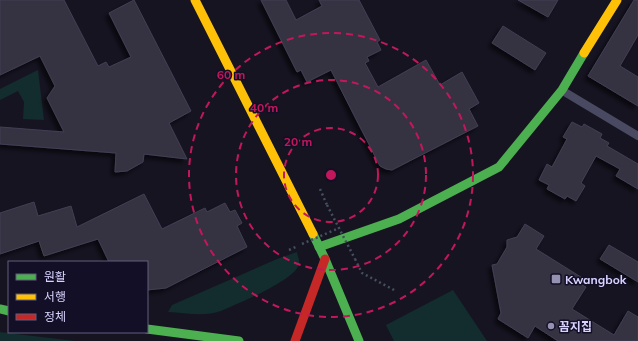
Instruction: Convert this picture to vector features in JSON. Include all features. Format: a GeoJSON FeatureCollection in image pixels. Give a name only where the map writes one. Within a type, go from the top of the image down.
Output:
{"type":"FeatureCollection","features":[{"type":"Feature","properties":{"kind":"main road"},"geometry":{"type":"LineString","coordinates":[[195,0],[325,259],[359,341]]}},
{"type":"Feature","properties":{"kind":"main road"},"geometry":{"type":"LineString","coordinates":[[319,247],[400,219],[499,167],[562,90],[617,0]]}},
{"type":"Feature","properties":{"kind":"main road"},"geometry":{"type":"LineString","coordinates":[[294,341],[325,259]]}},
{"type":"Feature","properties":{"kind":"main road"},"geometry":{"type":"LineString","coordinates":[[148,329],[239,341]]}},
{"type":"Feature","properties":{"kind":"main road"},"geometry":{"type":"LineString","coordinates":[[173,332],[192,341]]}},
{"type":"Feature","properties":{"kind":"lane"},"geometry":{"type":"LineString","coordinates":[[562,90],[638,136]]}},
{"type":"Feature","properties":{"kind":"path"},"geometry":{"type":"LineString","coordinates":[[320,189],[362,273],[396,291]]}},
{"type":"Feature","properties":{"kind":"path"},"geometry":{"type":"LineString","coordinates":[[289,250],[339,228]]}},
{"type":"Feature","properties":{"kind":"green space"},"geometry":{"type":"Polygon","coordinates":[[[38,70],[44,120],[23,119],[24,102],[18,91],[0,100],[0,89],[38,70]]]}},
{"type":"Feature","properties":{"kind":"green space"},"geometry":{"type":"Polygon","coordinates":[[[297,252],[299,264],[295,270],[288,277],[265,291],[215,313],[195,314],[168,312],[172,305],[277,259],[297,252]]]}},
{"type":"Feature","properties":{"kind":"green space"},"geometry":{"type":"Polygon","coordinates":[[[453,290],[487,341],[394,341],[386,325],[453,290]]]}},
{"type":"Feature","properties":{"kind":"green space"},"geometry":{"type":"Polygon","coordinates":[[[0,332],[75,341],[0,341],[0,332]]]}},
{"type":"Feature","properties":{"kind":"building"},"geometry":{"type":"Polygon","coordinates":[[[0,0],[64,0],[98,66],[106,62],[109,67],[131,57],[109,13],[134,0],[191,111],[169,123],[187,159],[144,154],[143,162],[127,171],[115,172],[116,153],[0,144],[0,127],[64,132],[47,98],[55,86],[40,56],[0,75],[0,0]]]}},
{"type":"Feature","properties":{"kind":"building"},"geometry":{"type":"Polygon","coordinates":[[[261,0],[286,0],[296,20],[322,6],[319,0],[359,0],[380,40],[377,42],[381,50],[367,57],[369,61],[365,63],[378,87],[426,60],[440,85],[462,72],[479,103],[469,109],[478,126],[392,170],[380,166],[331,70],[307,82],[301,70],[297,72],[261,0]]]}},
{"type":"Feature","properties":{"kind":"building"},"geometry":{"type":"Polygon","coordinates":[[[518,0],[558,0],[548,17],[518,0]]]}},
{"type":"Feature","properties":{"kind":"building"},"geometry":{"type":"Polygon","coordinates":[[[634,0],[638,0],[638,35],[620,66],[638,77],[638,106],[588,76],[634,0]]]}},
{"type":"Feature","properties":{"kind":"building"},"geometry":{"type":"Polygon","coordinates":[[[503,26],[546,53],[535,70],[492,43],[503,26]]]}},
{"type":"Feature","properties":{"kind":"building"},"geometry":{"type":"Polygon","coordinates":[[[572,122],[582,127],[584,124],[602,134],[600,138],[609,143],[607,146],[638,164],[638,189],[616,176],[620,169],[596,156],[581,183],[585,186],[576,201],[567,196],[565,199],[547,189],[549,185],[539,180],[547,164],[552,167],[567,139],[563,137],[572,122]]]}},
{"type":"Feature","properties":{"kind":"building"},"geometry":{"type":"Polygon","coordinates":[[[144,194],[162,229],[205,208],[207,212],[225,203],[230,212],[235,210],[242,223],[237,226],[247,247],[166,288],[148,290],[148,261],[109,261],[98,239],[44,256],[39,241],[0,254],[0,213],[34,202],[38,216],[71,206],[77,227],[144,194]]]}},
{"type":"Feature","properties":{"kind":"building"},"geometry":{"type":"Polygon","coordinates":[[[525,224],[544,236],[536,249],[584,279],[580,284],[586,287],[572,309],[614,335],[628,311],[638,317],[638,341],[558,341],[535,326],[528,338],[498,319],[501,313],[492,265],[497,264],[507,247],[507,240],[517,237],[525,224]]]}},
{"type":"Feature","properties":{"kind":"building"},"geometry":{"type":"Polygon","coordinates":[[[609,245],[638,262],[638,282],[600,259],[609,245]]]}},
{"type":"Feature","properties":{"kind":"traffic: fast"},"geometry":{"type":"LineString","coordinates":[[319,247],[399,219],[499,167],[562,90],[584,53]]}},
{"type":"Feature","properties":{"kind":"traffic: fast"},"geometry":{"type":"LineString","coordinates":[[313,234],[359,341]]}},
{"type":"Feature","properties":{"kind":"traffic: fast"},"geometry":{"type":"LineString","coordinates":[[0,309],[8,311]]}},
{"type":"Feature","properties":{"kind":"traffic: fast"},"geometry":{"type":"LineString","coordinates":[[148,329],[239,341]]}},
{"type":"Feature","properties":{"kind":"traffic: slow"},"geometry":{"type":"LineString","coordinates":[[195,0],[313,234]]}},
{"type":"Feature","properties":{"kind":"traffic: slow"},"geometry":{"type":"LineString","coordinates":[[584,53],[617,0]]}},
{"type":"Feature","properties":{"kind":"traffic: jam"},"geometry":{"type":"LineString","coordinates":[[295,341],[325,259]]}},
{"type":"Feature","properties":{"kind":"place","name":"Kwangbok"},"geometry":{"type":"Point","coordinates":[556,279]}},
{"type":"Feature","properties":{"kind":"place","name":"꼼지집"},"geometry":{"type":"Point","coordinates":[551,326]}}]}
